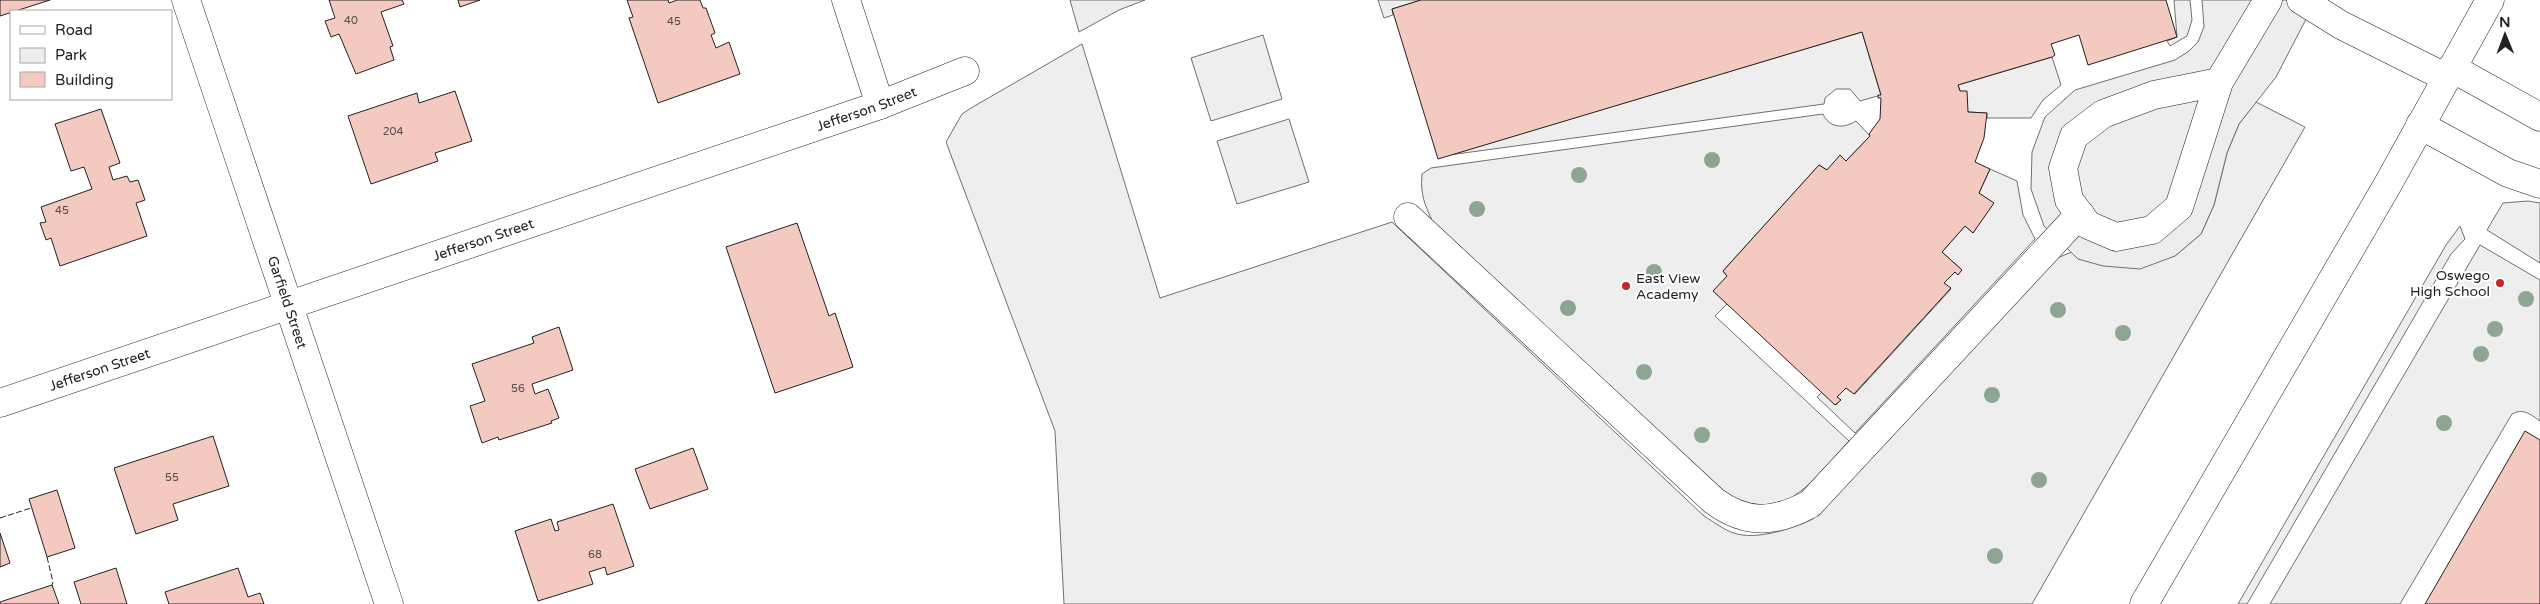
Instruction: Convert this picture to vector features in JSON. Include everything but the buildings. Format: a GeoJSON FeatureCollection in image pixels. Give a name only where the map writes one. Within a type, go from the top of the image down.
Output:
{"type":"FeatureCollection","features":[{"type":"Feature","properties":{"kind":"street","name":"Garfield Street"},"geometry":{"type":"LineString","coordinates":[[186,0],[287,306],[389,604]]}},
{"type":"Feature","properties":{"kind":"street"},"geometry":{"type":"LineString","coordinates":[[846,0],[880,105]]}},
{"type":"Feature","properties":{"kind":"street"},"geometry":{"type":"LineString","coordinates":[[2219,82],[2154,95],[2103,114],[2074,136],[2063,168],[2070,200],[2088,225],[2116,237],[2152,230],[2178,207],[2219,82],[2268,0]]}},
{"type":"Feature","properties":{"kind":"street"},"geometry":{"type":"LineString","coordinates":[[2301,0],[2341,25],[2450,73],[2540,117]]}},
{"type":"Feature","properties":{"kind":"street"},"geometry":{"type":"LineString","coordinates":[[2144,604],[2450,73],[2490,0]]}},
{"type":"Feature","properties":{"kind":"street","name":"Jefferson Street"},"geometry":{"type":"LineString","coordinates":[[0,403],[880,105],[965,71]]}},
{"type":"Feature","properties":{"kind":"street"},"geometry":{"type":"LineString","coordinates":[[2420,125],[2508,173],[2540,184]]}},
{"type":"Feature","properties":{"kind":"street"},"geometry":{"type":"LineString","coordinates":[[1408,217],[1714,501],[1730,513],[1750,518],[1769,519],[1790,514],[1810,504],[2080,214]]}},
{"type":"Feature","properties":{"kind":"green space"},"geometry":{"type":"Polygon","coordinates":[[[1378,0],[1421,0],[1392,9],[1393,15],[1384,18],[1378,0]]]}},
{"type":"Feature","properties":{"kind":"green space"},"geometry":{"type":"Polygon","coordinates":[[[2174,0],[2190,0],[2192,20],[2187,36],[2170,46],[2167,41],[2177,37],[2174,0]]]}},
{"type":"Feature","properties":{"kind":"green space"},"geometry":{"type":"Polygon","coordinates":[[[1862,32],[1881,95],[1860,101],[1850,89],[1836,89],[1825,98],[1824,104],[1449,155],[1862,32]]]}},
{"type":"Feature","properties":{"kind":"green space"},"geometry":{"type":"Polygon","coordinates":[[[1263,35],[1282,99],[1211,121],[1191,58],[1263,35]]]}},
{"type":"Feature","properties":{"kind":"green space"},"geometry":{"type":"Polygon","coordinates":[[[1082,44],[1160,298],[1392,222],[1704,516],[1726,530],[1743,535],[1775,532],[1813,519],[2057,258],[2072,252],[2078,259],[2175,256],[2201,234],[2214,205],[2227,153],[2239,124],[2256,102],[2305,127],[2032,604],[1064,604],[1055,431],[946,142],[962,114],[1082,44]]]}},
{"type":"Feature","properties":{"kind":"green space"},"geometry":{"type":"Polygon","coordinates":[[[2052,57],[2061,85],[2043,100],[2031,118],[1987,118],[1987,113],[1968,112],[1958,85],[2052,57]]]}},
{"type":"Feature","properties":{"kind":"green space"},"geometry":{"type":"Polygon","coordinates":[[[1823,114],[1829,122],[1837,126],[1851,124],[1856,121],[1870,136],[1846,161],[1827,170],[1819,165],[1723,271],[1727,276],[1727,304],[1715,316],[1849,441],[1811,483],[1788,500],[1775,505],[1762,507],[1749,505],[1716,487],[1433,223],[1422,194],[1422,174],[1431,168],[1823,114]]]}},
{"type":"Feature","properties":{"kind":"green space"},"geometry":{"type":"Polygon","coordinates":[[[1289,119],[1309,182],[1237,204],[1217,141],[1289,119]]]}},
{"type":"Feature","properties":{"kind":"green space"},"geometry":{"type":"Polygon","coordinates":[[[1990,169],[2017,181],[2023,215],[2035,239],[1855,433],[1817,397],[1822,392],[1836,405],[1840,400],[1837,397],[1846,388],[1855,394],[1951,289],[1944,283],[1955,272],[1958,274],[1962,270],[1942,252],[1965,226],[1973,233],[1993,203],[1979,193],[1990,169]]]}},
{"type":"Feature","properties":{"kind":"green space"},"geometry":{"type":"Polygon","coordinates":[[[2528,201],[2540,203],[2540,263],[2487,230],[2503,203],[2528,201]]]}},
{"type":"Feature","properties":{"kind":"green space"},"geometry":{"type":"Polygon","coordinates":[[[2460,226],[2465,239],[2451,254],[2247,604],[2238,604],[2446,245],[2460,226]]]}},
{"type":"Feature","properties":{"kind":"green space","name":"Oswego High School"},"geometry":{"type":"Polygon","coordinates":[[[2480,245],[2540,280],[2540,421],[2530,414],[2523,412],[2512,414],[2400,604],[2270,604],[2480,245]]]}},
{"type":"Feature","properties":{"kind":"shaded area"},"geometry":{"type":"Polygon","coordinates":[[[1070,0],[1145,0],[1119,10],[1079,32],[1070,0]]]}},
{"type":"Feature","properties":{"kind":"shaded area"},"geometry":{"type":"Polygon","coordinates":[[[2202,0],[2316,0],[2276,77],[2239,124],[2227,153],[2214,205],[2201,234],[2175,256],[2140,269],[2103,266],[2078,259],[2044,226],[2031,189],[2032,152],[2045,117],[2075,90],[2175,60],[2189,51],[2198,42],[2204,27],[2202,0]]]}},
{"type":"Feature","properties":{"kind":"fence"},"geometry":{"type":"LineString","coordinates":[[0,518],[31,508]]}},
{"type":"Feature","properties":{"kind":"fence"},"geometry":{"type":"LineString","coordinates":[[47,557],[53,582],[52,585]]}},
{"type":"Feature","properties":{"kind":"place","name":"Oswego High School"},"geometry":{"type":"Point","coordinates":[2500,283]}},
{"type":"Feature","properties":{"kind":"place","name":"East View Academy"},"geometry":{"type":"Point","coordinates":[1626,286]}}]}
